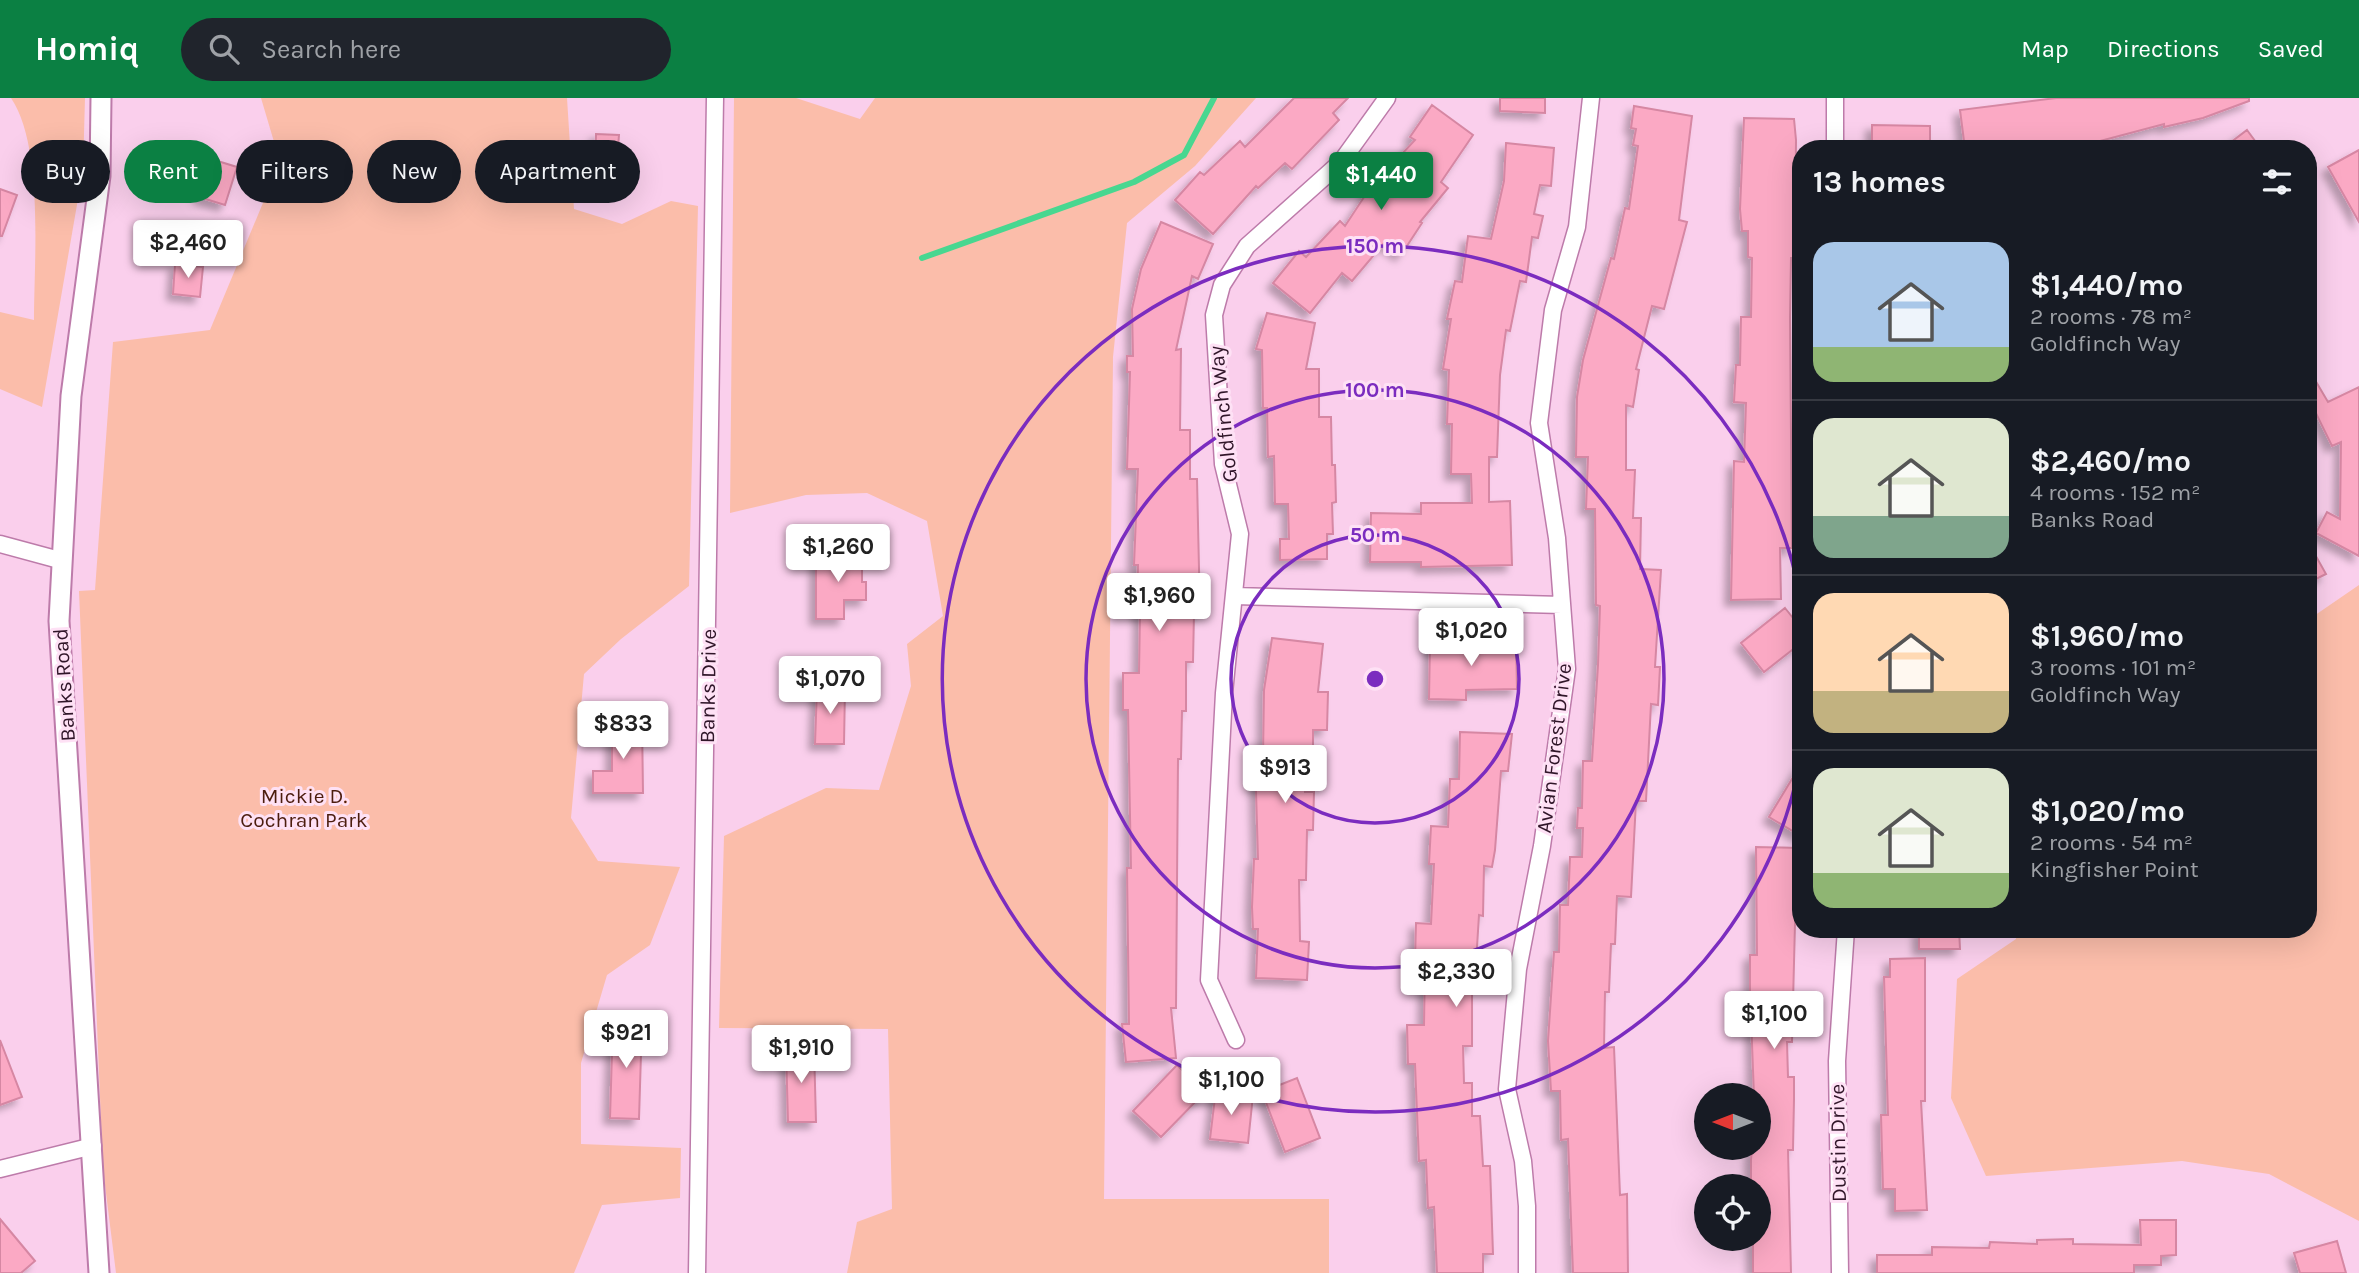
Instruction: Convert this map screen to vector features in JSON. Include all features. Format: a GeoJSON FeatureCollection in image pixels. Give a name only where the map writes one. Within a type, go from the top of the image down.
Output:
{"type":"FeatureCollection","features":[{"type":"Feature","properties":{"kind":"street","name":"Banks Road"},"geometry":{"type":"LineString","coordinates":[[99,1273],[59,621],[71,396],[100,176],[102,98]]}},
{"type":"Feature","properties":{"kind":"street","name":"Banks Drive"},"geometry":{"type":"LineString","coordinates":[[697,1273],[715,98]]}},
{"type":"Feature","properties":{"kind":"street","name":"Goldfinch Way"},"geometry":{"type":"LineString","coordinates":[[1236,1040],[1209,980],[1224,693],[1240,534],[1223,464],[1214,315],[1222,285],[1247,246],[1341,162],[1387,98]]}},
{"type":"Feature","properties":{"kind":"street","name":"Avian Forest Drive"},"geometry":{"type":"LineString","coordinates":[[1528,1273],[1528,1206],[1523,1161],[1507,1089],[1518,969],[1542,846],[1567,670],[1557,538],[1539,423],[1553,310],[1577,227],[1591,98]]}},
{"type":"Feature","properties":{"kind":"street"},"geometry":{"type":"LineString","coordinates":[[1835,98],[1835,140]]}},
{"type":"Feature","properties":{"kind":"street"},"geometry":{"type":"LineString","coordinates":[[0,544],[63,561]]}},
{"type":"Feature","properties":{"kind":"street"},"geometry":{"type":"LineString","coordinates":[[1234,596],[1562,605]]}},
{"type":"Feature","properties":{"kind":"street","name":"Dustin Drive"},"geometry":{"type":"LineString","coordinates":[[1840,1273],[1837,1061],[1845,938]]}},
{"type":"Feature","properties":{"kind":"street"},"geometry":{"type":"LineString","coordinates":[[0,1169],[93,1146]]}},
{"type":"Feature","properties":{"kind":"green space"},"geometry":{"type":"Polygon","coordinates":[[[11,98],[85,98],[84,140],[27,140],[11,98]]]}},
{"type":"Feature","properties":{"kind":"green space","name":"Mickie D. Cochran Park"},"geometry":{"type":"Polygon","coordinates":[[[261,98],[567,98],[570,140],[475,140],[475,203],[574,203],[574,209],[622,224],[671,201],[698,206],[689,586],[621,639],[584,674],[571,818],[598,861],[680,867],[650,945],[607,975],[581,1063],[581,1144],[681,1148],[680,1198],[602,1205],[574,1273],[116,1273],[103,1169],[79,591],[95,590],[113,342],[210,330],[263,203],[353,203],[353,140],[273,140],[261,98]]]}},
{"type":"Feature","properties":{"kind":"green space"},"geometry":{"type":"Polygon","coordinates":[[[734,98],[796,98],[860,119],[875,98],[1256,98],[1195,166],[1127,223],[1113,357],[1104,1199],[1329,1199],[1329,1273],[847,1273],[857,1222],[892,1209],[888,1029],[719,1028],[724,836],[826,788],[879,790],[911,686],[907,644],[943,616],[927,521],[867,493],[806,495],[730,513],[734,98]]]}},
{"type":"Feature","properties":{"kind":"green space"},"geometry":{"type":"Polygon","coordinates":[[[77,203],[42,407],[0,389],[0,312],[34,320],[35,205],[77,203]]]}},
{"type":"Feature","properties":{"kind":"green space"},"geometry":{"type":"Polygon","coordinates":[[[2359,585],[2359,1221],[2269,1174],[2182,1161],[1986,1176],[1951,1098],[1957,979],[2016,938],[2317,938],[2317,614],[2359,585]]]}},
{"type":"Feature","properties":{"kind":"building"},"geometry":{"type":"Polygon","coordinates":[[[1294,98],[1348,98],[1333,113],[1339,120],[1292,169],[1285,163],[1258,188],[1256,186],[1213,234],[1175,200],[1200,172],[1204,175],[1240,141],[1245,147],[1294,98]]]}},
{"type":"Feature","properties":{"kind":"building"},"geometry":{"type":"Polygon","coordinates":[[[1500,98],[1545,98],[1545,113],[1500,111],[1500,98]]]}},
{"type":"Feature","properties":{"kind":"building"},"geometry":{"type":"Polygon","coordinates":[[[2056,98],[2249,98],[2249,101],[2203,118],[2164,127],[2164,124],[2104,140],[1964,140],[1960,110],[2056,98]]]}},
{"type":"Feature","properties":{"kind":"building"},"geometry":{"type":"Polygon","coordinates":[[[1432,105],[1473,135],[1441,182],[1448,188],[1420,222],[1422,223],[1401,255],[1384,243],[1352,281],[1342,273],[1310,313],[1273,283],[1299,251],[1306,257],[1340,221],[1345,226],[1370,188],[1415,140],[1410,137],[1432,105]]]}},
{"type":"Feature","properties":{"kind":"building"},"geometry":{"type":"Polygon","coordinates":[[[1634,106],[1692,116],[1679,220],[1687,222],[1664,309],[1652,306],[1636,369],[1639,370],[1633,407],[1626,405],[1626,470],[1635,470],[1633,518],[1641,518],[1640,569],[1661,570],[1655,667],[1660,667],[1658,705],[1651,704],[1646,801],[1636,801],[1631,897],[1617,896],[1609,992],[1605,992],[1604,1048],[1614,1047],[1620,1195],[1627,1194],[1628,1273],[1573,1273],[1568,1139],[1561,1140],[1560,1091],[1551,1091],[1548,1041],[1554,952],[1559,952],[1560,905],[1568,905],[1570,857],[1582,857],[1583,828],[1577,828],[1578,808],[1582,808],[1583,761],[1592,761],[1598,665],[1600,606],[1596,605],[1595,509],[1586,509],[1588,457],[1576,457],[1577,397],[1583,360],[1611,258],[1614,259],[1625,208],[1629,209],[1638,146],[1633,145],[1636,129],[1631,128],[1634,106]]]}},
{"type":"Feature","properties":{"kind":"building"},"geometry":{"type":"Polygon","coordinates":[[[1744,118],[1794,119],[1796,140],[1792,140],[1790,318],[1792,548],[1780,548],[1781,599],[1731,600],[1734,461],[1744,462],[1746,403],[1734,402],[1736,365],[1740,365],[1741,317],[1751,317],[1752,258],[1748,257],[1748,231],[1742,231],[1740,209],[1744,118]]]}},
{"type":"Feature","properties":{"kind":"building"},"geometry":{"type":"Polygon","coordinates":[[[1872,125],[1930,126],[1930,140],[1872,140],[1872,125]]]}},
{"type":"Feature","properties":{"kind":"building"},"geometry":{"type":"Polygon","coordinates":[[[2247,130],[2254,140],[2234,140],[2247,130]]]}},
{"type":"Feature","properties":{"kind":"building"},"geometry":{"type":"Polygon","coordinates":[[[596,134],[619,135],[619,140],[596,140],[596,134]]]}},
{"type":"Feature","properties":{"kind":"building"},"geometry":{"type":"Polygon","coordinates":[[[1506,143],[1554,148],[1551,186],[1540,185],[1534,214],[1543,216],[1538,238],[1532,237],[1526,282],[1520,281],[1510,331],[1506,330],[1500,375],[1497,457],[1489,457],[1489,502],[1510,501],[1512,565],[1421,567],[1421,562],[1370,562],[1371,513],[1421,514],[1421,503],[1472,503],[1471,474],[1451,474],[1452,424],[1447,424],[1449,370],[1443,369],[1451,319],[1447,319],[1455,281],[1462,282],[1468,236],[1491,239],[1504,181],[1506,143]]]}},
{"type":"Feature","properties":{"kind":"building"},"geometry":{"type":"Polygon","coordinates":[[[2359,150],[2359,222],[2328,167],[2359,150]]]}},
{"type":"Feature","properties":{"kind":"building"},"geometry":{"type":"Polygon","coordinates":[[[222,162],[236,167],[225,205],[218,203],[222,203],[222,162]]]}},
{"type":"Feature","properties":{"kind":"building"},"geometry":{"type":"Polygon","coordinates":[[[0,189],[17,195],[2,236],[0,236],[0,189]]]}},
{"type":"Feature","properties":{"kind":"building"},"geometry":{"type":"Polygon","coordinates":[[[1161,222],[1213,244],[1198,279],[1192,276],[1176,350],[1181,349],[1180,430],[1190,430],[1190,479],[1197,479],[1200,613],[1194,613],[1193,662],[1186,662],[1186,711],[1182,711],[1181,759],[1178,759],[1176,1008],[1171,1008],[1176,1058],[1126,1062],[1122,1024],[1129,1024],[1127,868],[1131,868],[1128,710],[1123,710],[1123,673],[1139,673],[1140,613],[1137,613],[1138,565],[1134,565],[1138,469],[1127,469],[1130,372],[1127,372],[1127,356],[1133,356],[1132,309],[1141,269],[1161,222]]]}},
{"type":"Feature","properties":{"kind":"building"},"geometry":{"type":"Polygon","coordinates":[[[175,264],[203,267],[200,297],[173,294],[175,264]]]}},
{"type":"Feature","properties":{"kind":"building"},"geometry":{"type":"Polygon","coordinates":[[[1267,313],[1315,323],[1306,369],[1319,369],[1319,417],[1331,417],[1332,465],[1335,465],[1336,502],[1332,503],[1333,534],[1327,534],[1327,559],[1280,560],[1280,539],[1289,539],[1288,504],[1275,504],[1274,456],[1268,457],[1267,408],[1263,408],[1262,350],[1256,349],[1267,313]]]}},
{"type":"Feature","properties":{"kind":"building"},"geometry":{"type":"Polygon","coordinates":[[[2317,383],[2328,402],[2359,387],[2359,556],[2317,534],[2327,512],[2340,519],[2341,442],[2332,446],[2317,415],[2317,383]]]}},
{"type":"Feature","properties":{"kind":"building"},"geometry":{"type":"Polygon","coordinates":[[[816,555],[862,555],[862,582],[866,582],[866,600],[844,600],[844,619],[816,619],[816,555]]]}},
{"type":"Feature","properties":{"kind":"building"},"geometry":{"type":"Polygon","coordinates":[[[2317,558],[2326,574],[2317,578],[2317,558]]]}},
{"type":"Feature","properties":{"kind":"building"},"geometry":{"type":"Polygon","coordinates":[[[1785,608],[1792,617],[1792,650],[1764,672],[1741,643],[1785,608]]]}},
{"type":"Feature","properties":{"kind":"building"},"geometry":{"type":"Polygon","coordinates":[[[1272,638],[1323,644],[1318,692],[1328,692],[1327,730],[1313,730],[1313,755],[1306,755],[1305,792],[1314,792],[1313,830],[1307,830],[1306,880],[1299,880],[1300,941],[1309,942],[1307,980],[1256,978],[1258,929],[1253,929],[1252,907],[1254,859],[1258,859],[1256,791],[1259,757],[1263,757],[1264,690],[1272,638]]]}},
{"type":"Feature","properties":{"kind":"building"},"geometry":{"type":"Polygon","coordinates":[[[1516,642],[1517,689],[1466,690],[1466,700],[1429,699],[1430,643],[1516,642]]]}},
{"type":"Feature","properties":{"kind":"building"},"geometry":{"type":"Polygon","coordinates":[[[817,688],[845,688],[844,744],[815,744],[817,688]]]}},
{"type":"Feature","properties":{"kind":"building"},"geometry":{"type":"Polygon","coordinates":[[[612,720],[642,720],[643,793],[593,793],[593,771],[612,771],[612,720]]]}},
{"type":"Feature","properties":{"kind":"building"},"geometry":{"type":"Polygon","coordinates":[[[1460,732],[1512,734],[1508,771],[1501,771],[1492,867],[1484,866],[1483,916],[1479,915],[1476,963],[1472,963],[1472,1046],[1463,1046],[1464,1083],[1472,1083],[1472,1116],[1480,1116],[1483,1166],[1490,1166],[1493,1254],[1483,1254],[1483,1273],[1437,1273],[1434,1207],[1428,1208],[1426,1160],[1419,1161],[1415,1064],[1408,1064],[1407,1025],[1424,1025],[1425,961],[1415,961],[1416,923],[1431,924],[1434,864],[1429,864],[1431,826],[1448,827],[1450,779],[1459,779],[1460,732]]]}},
{"type":"Feature","properties":{"kind":"building"},"geometry":{"type":"Polygon","coordinates":[[[1792,779],[1792,831],[1769,817],[1792,779]]]}},
{"type":"Feature","properties":{"kind":"building"},"geometry":{"type":"Polygon","coordinates":[[[1756,847],[1792,848],[1792,938],[1795,938],[1792,1042],[1787,1042],[1788,1077],[1794,1077],[1793,1150],[1788,1150],[1791,1273],[1753,1273],[1753,1251],[1771,1251],[1771,1174],[1751,1174],[1751,1160],[1771,1160],[1771,1083],[1754,1083],[1750,955],[1757,955],[1756,847]]]}},
{"type":"Feature","properties":{"kind":"building"},"geometry":{"type":"Polygon","coordinates":[[[1919,938],[1959,938],[1960,949],[1919,949],[1919,938]]]}},
{"type":"Feature","properties":{"kind":"building"},"geometry":{"type":"Polygon","coordinates":[[[1925,958],[1925,1101],[1921,1101],[1927,1210],[1895,1211],[1895,1189],[1883,1189],[1881,1115],[1888,1115],[1884,977],[1890,977],[1890,959],[1925,958]]]}},
{"type":"Feature","properties":{"kind":"building"},"geometry":{"type":"Polygon","coordinates":[[[613,1020],[642,1021],[639,1119],[610,1118],[613,1020]]]}},
{"type":"Feature","properties":{"kind":"building"},"geometry":{"type":"Polygon","coordinates":[[[0,1040],[22,1097],[0,1105],[0,1040]]]}},
{"type":"Feature","properties":{"kind":"building"},"geometry":{"type":"Polygon","coordinates":[[[814,1048],[816,1122],[788,1122],[786,1049],[814,1048]]]}},
{"type":"Feature","properties":{"kind":"building"},"geometry":{"type":"Polygon","coordinates":[[[1177,1065],[1205,1092],[1161,1137],[1133,1111],[1177,1065]]]}},
{"type":"Feature","properties":{"kind":"building"},"geometry":{"type":"Polygon","coordinates":[[[1297,1078],[1320,1138],[1285,1152],[1262,1092],[1297,1078]]]}},
{"type":"Feature","properties":{"kind":"building"},"geometry":{"type":"Polygon","coordinates":[[[1216,1089],[1237,1091],[1236,1102],[1253,1095],[1248,1143],[1210,1139],[1216,1089]]]}},
{"type":"Feature","properties":{"kind":"building"},"geometry":{"type":"Polygon","coordinates":[[[0,1219],[35,1261],[21,1273],[0,1273],[0,1219]]]}},
{"type":"Feature","properties":{"kind":"building"},"geometry":{"type":"Polygon","coordinates":[[[2140,1220],[2176,1220],[2176,1255],[2161,1256],[2161,1265],[2134,1265],[2134,1273],[1877,1273],[1877,1255],[1932,1255],[1932,1247],[1989,1248],[1990,1242],[2037,1244],[2037,1240],[2073,1239],[2073,1244],[2141,1245],[2140,1220]]]}},
{"type":"Feature","properties":{"kind":"building"},"geometry":{"type":"Polygon","coordinates":[[[2337,1241],[2346,1273],[2300,1273],[2294,1253],[2337,1241]]]}},
{"type":"Feature","properties":{"kind":"waterway"},"geometry":{"type":"LineString","coordinates":[[922,258],[1134,182],[1184,155],[1214,98]]}}]}
